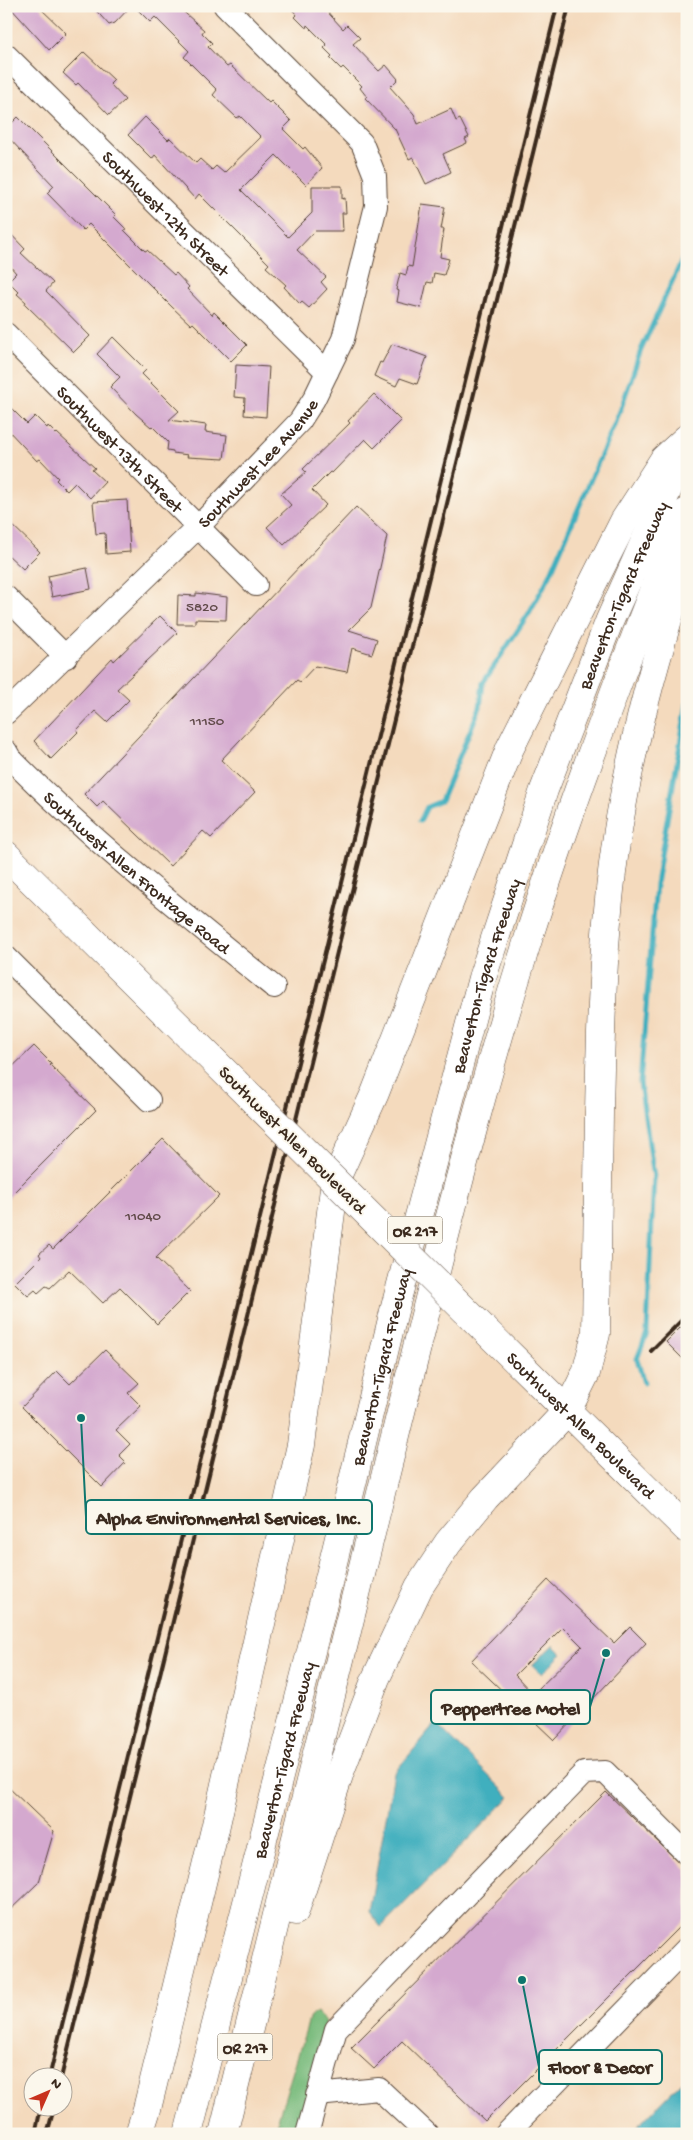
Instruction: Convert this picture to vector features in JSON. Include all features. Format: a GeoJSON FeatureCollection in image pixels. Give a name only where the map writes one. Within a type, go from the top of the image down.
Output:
{"type":"FeatureCollection","features":[{"type":"Feature","properties":{"kind":"main road"},"geometry":{"type":"LineString","coordinates":[[139,2134],[147,2109],[215,1829],[301,1445],[335,1181],[375,1092],[510,748],[624,521],[664,459],[687,438]]}},
{"type":"Feature","properties":{"kind":"main road","name":"Beaverton-Tigard Freeway"},"geometry":{"type":"LineString","coordinates":[[188,2134],[320,1616],[394,1312],[482,978],[548,781],[609,622],[687,447]]}},
{"type":"Feature","properties":{"kind":"main road","name":"Beaverton-Tigard Freeway"},"geometry":{"type":"LineString","coordinates":[[222,2134],[267,1960],[400,1414],[466,1152],[496,1044],[573,800],[630,649],[678,528],[687,512]]}},
{"type":"Feature","properties":{"kind":"main road"},"geometry":{"type":"LineString","coordinates":[[267,1960],[293,1918],[340,1772],[376,1678],[419,1587],[448,1543],[485,1498],[567,1411],[586,1373],[596,1334],[601,1009],[614,862],[620,818],[636,737],[661,640],[687,558]]}},
{"type":"Feature","properties":{"kind":"main road","name":"Southwest Allen Boulevard"},"geometry":{"type":"LineString","coordinates":[[6,855],[687,1529]]}},
{"type":"Feature","properties":{"kind":"street","name":"Southwest Lee Avenue"},"geometry":{"type":"LineString","coordinates":[[6,713],[66,657],[198,527],[300,421],[314,399],[343,339],[376,206],[375,176],[362,143],[225,6]]}},
{"type":"Feature","properties":{"kind":"street","name":"Southwest 12th Street"},"geometry":{"type":"LineString","coordinates":[[6,55],[327,372]]}},
{"type":"Feature","properties":{"kind":"street","name":"Southwest 13th Street"},"geometry":{"type":"LineString","coordinates":[[6,334],[256,585]]}},
{"type":"Feature","properties":{"kind":"street"},"geometry":{"type":"LineString","coordinates":[[6,597],[66,657]]}},
{"type":"Feature","properties":{"kind":"street","name":"Southwest Allen Frontage Road"},"geometry":{"type":"LineString","coordinates":[[6,751],[10,758],[50,798],[206,932],[274,987]]}},
{"type":"Feature","properties":{"kind":"street"},"geometry":{"type":"LineString","coordinates":[[6,957],[149,1100]]}},
{"type":"Feature","properties":{"kind":"street"},"geometry":{"type":"LineString","coordinates":[[307,2134],[336,2030],[584,1773],[605,1772],[687,1854]]}},
{"type":"Feature","properties":{"kind":"street"},"geometry":{"type":"LineString","coordinates":[[506,2134],[687,1948]]}},
{"type":"Feature","properties":{"kind":"street"},"geometry":{"type":"LineString","coordinates":[[317,2095],[379,2089],[427,2134]]}},
{"type":"Feature","properties":{"kind":"green space"},"geometry":{"type":"Polygon","coordinates":[[[317,2012],[325,2021],[314,2068],[319,2094],[298,2125],[299,2134],[276,2134],[279,2116],[310,2016],[317,2012]]]}},
{"type":"Feature","properties":{"kind":"water"},"geometry":{"type":"Polygon","coordinates":[[[553,1645],[562,1654],[542,1674],[532,1665],[553,1645]]]}},
{"type":"Feature","properties":{"kind":"water"},"geometry":{"type":"Polygon","coordinates":[[[436,1723],[510,1797],[381,1927],[369,1912],[394,1773],[436,1723]]]}},
{"type":"Feature","properties":{"kind":"water"},"geometry":{"type":"Polygon","coordinates":[[[687,2076],[687,2134],[630,2134],[687,2076]]]}},
{"type":"Feature","properties":{"kind":"building"},"geometry":{"type":"Polygon","coordinates":[[[9,6],[38,6],[66,33],[49,50],[9,6]]]}},
{"type":"Feature","properties":{"kind":"building"},"geometry":{"type":"Polygon","coordinates":[[[92,6],[131,6],[115,23],[109,25],[92,6]]]}},
{"type":"Feature","properties":{"kind":"building"},"geometry":{"type":"Polygon","coordinates":[[[134,6],[177,6],[204,30],[202,33],[212,43],[208,47],[227,67],[230,65],[269,103],[271,101],[291,121],[283,129],[303,149],[305,147],[322,168],[306,185],[276,155],[241,190],[288,237],[312,213],[312,186],[342,186],[342,199],[345,198],[346,213],[342,213],[343,231],[315,231],[297,250],[326,277],[321,282],[327,289],[309,308],[302,302],[300,304],[284,287],[286,285],[266,267],[269,264],[199,194],[195,199],[155,155],[152,159],[128,135],[145,117],[168,140],[170,138],[196,163],[200,159],[212,170],[216,166],[224,173],[261,137],[240,116],[237,118],[213,95],[217,90],[184,57],[189,51],[155,17],[150,22],[134,6]]]}},
{"type":"Feature","properties":{"kind":"building"},"geometry":{"type":"Polygon","coordinates":[[[289,6],[322,6],[343,29],[347,25],[360,38],[353,44],[379,71],[386,65],[398,79],[390,87],[414,114],[418,124],[451,109],[456,121],[460,119],[469,137],[465,139],[467,143],[443,154],[451,172],[426,184],[413,157],[409,159],[395,129],[365,98],[367,97],[360,88],[362,86],[343,67],[341,69],[330,58],[332,56],[324,48],[327,45],[307,25],[306,28],[295,17],[297,15],[289,6]]]}},
{"type":"Feature","properties":{"kind":"building"},"geometry":{"type":"Polygon","coordinates":[[[84,52],[114,80],[110,84],[125,100],[109,115],[78,83],[76,85],[63,73],[84,52]]]}},
{"type":"Feature","properties":{"kind":"building"},"geometry":{"type":"Polygon","coordinates":[[[18,117],[116,215],[114,217],[126,229],[124,230],[145,251],[147,250],[174,275],[176,273],[189,287],[187,289],[212,315],[214,312],[247,345],[231,361],[193,323],[191,325],[172,307],[89,224],[83,230],[47,193],[54,186],[6,135],[6,129],[18,117]]]}},
{"type":"Feature","properties":{"kind":"building"},"geometry":{"type":"Polygon","coordinates":[[[422,204],[445,207],[441,229],[444,229],[440,257],[449,259],[444,275],[434,273],[432,283],[427,282],[421,308],[397,302],[399,291],[396,290],[400,273],[406,275],[408,266],[412,267],[422,204]]]}},
{"type":"Feature","properties":{"kind":"building"},"geometry":{"type":"Polygon","coordinates":[[[6,229],[25,249],[21,253],[53,283],[46,291],[90,336],[74,352],[25,304],[26,302],[17,294],[19,292],[8,281],[16,273],[9,265],[6,268],[6,229]]]}},
{"type":"Feature","properties":{"kind":"building"},"geometry":{"type":"Polygon","coordinates":[[[113,337],[146,370],[142,374],[179,411],[169,420],[206,425],[205,432],[227,435],[224,459],[187,457],[188,455],[173,453],[173,451],[167,450],[168,442],[152,426],[136,414],[110,387],[120,377],[97,354],[113,337]]]}},
{"type":"Feature","properties":{"kind":"building"},"geometry":{"type":"Polygon","coordinates":[[[392,344],[427,357],[417,384],[400,378],[396,386],[374,376],[380,362],[382,363],[392,344]]]}},
{"type":"Feature","properties":{"kind":"building"},"geometry":{"type":"Polygon","coordinates":[[[236,365],[269,367],[266,417],[244,415],[245,398],[234,397],[236,365]]]}},
{"type":"Feature","properties":{"kind":"building"},"geometry":{"type":"Polygon","coordinates":[[[374,394],[401,421],[374,448],[365,439],[332,473],[330,472],[312,490],[326,505],[284,545],[267,527],[291,505],[281,494],[306,472],[303,469],[350,423],[348,421],[374,394]]]}},
{"type":"Feature","properties":{"kind":"building"},"geometry":{"type":"Polygon","coordinates":[[[6,403],[27,424],[35,416],[47,428],[48,426],[57,433],[95,468],[92,470],[105,482],[90,498],[75,483],[67,491],[56,480],[58,478],[40,459],[37,461],[6,428],[6,403]]]}},
{"type":"Feature","properties":{"kind":"building"},"geometry":{"type":"Polygon","coordinates":[[[127,500],[130,552],[106,554],[105,533],[96,534],[93,502],[127,500]]]}},
{"type":"Feature","properties":{"kind":"building"},"geometry":{"type":"Polygon","coordinates":[[[356,507],[387,536],[371,608],[349,630],[377,639],[372,654],[352,648],[347,672],[315,666],[300,682],[297,680],[221,760],[255,792],[211,838],[203,831],[170,866],[103,801],[97,807],[84,794],[356,507]]]}},
{"type":"Feature","properties":{"kind":"building"},"geometry":{"type":"Polygon","coordinates":[[[6,519],[40,552],[23,569],[6,553],[6,519]]]}},
{"type":"Feature","properties":{"kind":"building"},"geometry":{"type":"Polygon","coordinates":[[[87,568],[91,589],[52,597],[48,576],[87,568]]]}},
{"type":"Feature","properties":{"kind":"building"},"geometry":{"type":"Polygon","coordinates":[[[196,593],[227,597],[226,620],[195,619],[195,624],[177,624],[178,595],[196,596],[196,593]]]}},
{"type":"Feature","properties":{"kind":"building"},"geometry":{"type":"Polygon","coordinates":[[[160,616],[177,633],[117,689],[129,700],[107,722],[95,711],[77,730],[78,732],[51,759],[34,741],[112,658],[114,661],[160,616]]]}},
{"type":"Feature","properties":{"kind":"building"},"geometry":{"type":"Polygon","coordinates":[[[34,1046],[52,1064],[50,1065],[96,1110],[6,1200],[6,1073],[34,1046]]]}},
{"type":"Feature","properties":{"kind":"building"},"geometry":{"type":"Polygon","coordinates":[[[163,1139],[219,1196],[156,1258],[190,1291],[157,1324],[120,1287],[103,1303],[69,1270],[50,1288],[46,1286],[38,1293],[35,1290],[28,1296],[15,1283],[41,1257],[39,1254],[49,1245],[53,1249],[163,1139]]]}},
{"type":"Feature","properties":{"kind":"building"},"geometry":{"type":"Polygon","coordinates":[[[687,1321],[687,1363],[666,1342],[687,1321]]]}},
{"type":"Feature","properties":{"kind":"building"},"geometry":{"type":"Polygon","coordinates":[[[105,1350],[139,1383],[128,1393],[141,1406],[116,1430],[130,1444],[119,1455],[126,1462],[102,1487],[22,1407],[57,1371],[70,1384],[105,1350]]]}},
{"type":"Feature","properties":{"kind":"building"},"geometry":{"type":"Polygon","coordinates":[[[548,1580],[614,1643],[630,1627],[646,1643],[554,1740],[471,1661],[548,1580]],[[563,1627],[515,1675],[533,1694],[582,1646],[563,1627]]]}},
{"type":"Feature","properties":{"kind":"building"},"geometry":{"type":"Polygon","coordinates":[[[6,1785],[54,1831],[39,1882],[6,1914],[6,1785]]]}},
{"type":"Feature","properties":{"kind":"building"},"geometry":{"type":"Polygon","coordinates":[[[606,1792],[687,1870],[687,1919],[485,2121],[402,2041],[374,2069],[351,2048],[606,1792]]]}},
{"type":"Feature","properties":{"kind":"waterway"},"geometry":{"type":"LineString","coordinates":[[420,821],[427,807],[441,801],[480,707],[483,683],[529,613],[550,575],[620,411],[641,350],[687,249]]}},
{"type":"Feature","properties":{"kind":"waterway"},"geometry":{"type":"LineString","coordinates":[[644,1383],[637,1359],[647,1333],[654,1177],[640,1083],[656,884],[687,704]]}},
{"type":"Feature","properties":{"kind":"railway"},"geometry":{"type":"LineString","coordinates":[[51,2068],[557,6]]}},
{"type":"Feature","properties":{"kind":"railway"},"geometry":{"type":"LineString","coordinates":[[63,2068],[569,6]]}},
{"type":"Feature","properties":{"kind":"railway"},"geometry":{"type":"LineString","coordinates":[[651,1351],[687,1315]]}},
{"type":"Feature","properties":{"kind":"railway"},"geometry":{"type":"LineString","coordinates":[[35,2134],[39,2118]]}},
{"type":"Feature","properties":{"kind":"railway"},"geometry":{"type":"LineString","coordinates":[[47,2134],[51,2118]]}},
{"type":"Feature","properties":{"kind":"place","name":"Alpha Environmental Services, Inc."},"geometry":{"type":"Point","coordinates":[81,1418]}},
{"type":"Feature","properties":{"kind":"place","name":"Peppertree Motel"},"geometry":{"type":"Point","coordinates":[606,1653]}},
{"type":"Feature","properties":{"kind":"place","name":"Floor & Decor"},"geometry":{"type":"Point","coordinates":[522,1980]}}]}
